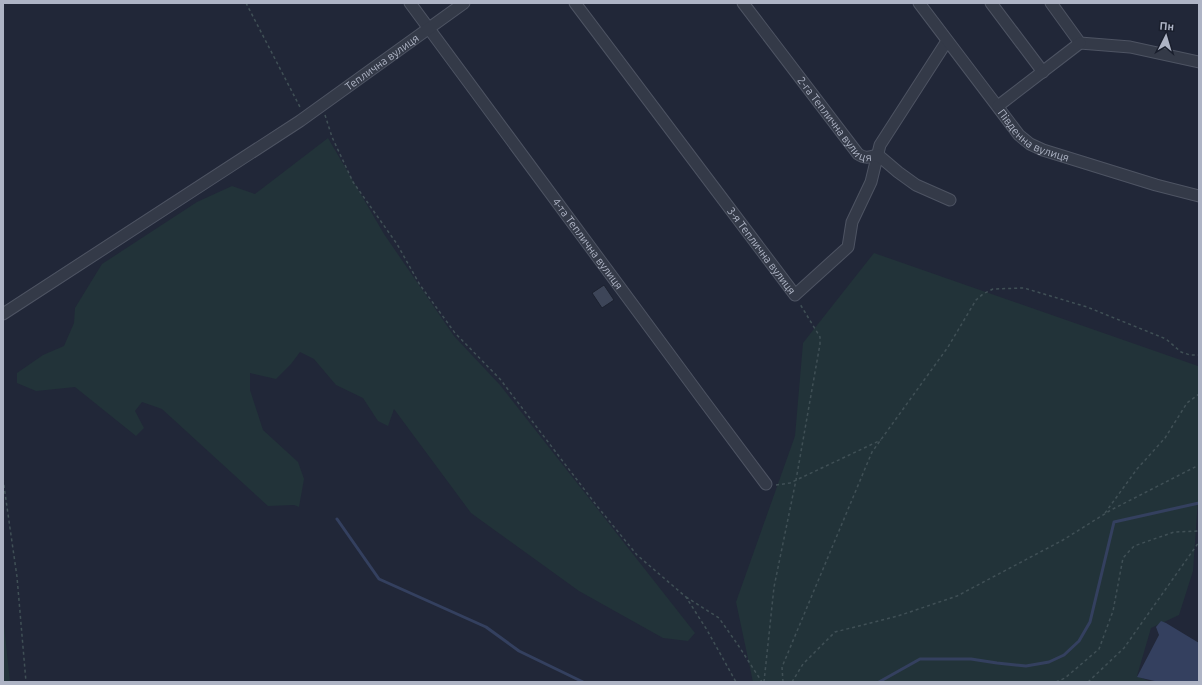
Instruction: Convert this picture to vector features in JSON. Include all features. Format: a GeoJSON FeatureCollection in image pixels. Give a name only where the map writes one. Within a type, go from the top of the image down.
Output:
{"type":"FeatureCollection","features":[{"type":"Feature","properties":{"kind":"street","name":"4-та Теплична вулиця"},"geometry":{"type":"LineString","coordinates":[[410,3],[766,484]]}},
{"type":"Feature","properties":{"kind":"street","name":"Теплична вулиця"},"geometry":{"type":"LineString","coordinates":[[3,314],[303,119],[464,3]]}},
{"type":"Feature","properties":{"kind":"street","name":"3-я Теплична вулиця"},"geometry":{"type":"LineString","coordinates":[[574,3],[795,295],[848,247],[852,222],[871,182],[880,145],[947,41]]}},
{"type":"Feature","properties":{"kind":"street","name":"2-га Теплична вулиця"},"geometry":{"type":"LineString","coordinates":[[743,3],[853,150],[862,157],[867,158],[878,155],[916,185],[950,200]]}},
{"type":"Feature","properties":{"kind":"street","name":"Південна вулиця"},"geometry":{"type":"LineString","coordinates":[[918,3],[1019,135],[1030,144],[1043,150],[1156,185],[1199,196]]}},
{"type":"Feature","properties":{"kind":"street"},"geometry":{"type":"LineString","coordinates":[[991,3],[1043,72]]}},
{"type":"Feature","properties":{"kind":"street"},"geometry":{"type":"LineString","coordinates":[[1051,3],[1080,42]]}},
{"type":"Feature","properties":{"kind":"street"},"geometry":{"type":"LineString","coordinates":[[998,106],[1080,42],[1130,47],[1199,62]]}},
{"type":"Feature","properties":{"kind":"path"},"geometry":{"type":"LineString","coordinates":[[246,3],[303,119]]}},
{"type":"Feature","properties":{"kind":"path"},"geometry":{"type":"LineString","coordinates":[[322,106],[332,137],[353,182],[397,244],[420,285],[455,333],[500,379],[597,506],[637,555],[686,597],[719,618],[763,682]]}},
{"type":"Feature","properties":{"kind":"path"},"geometry":{"type":"LineString","coordinates":[[783,682],[782,667],[872,452],[948,347],[976,300],[983,294],[993,288],[1024,288],[1087,307],[1166,340],[1181,352],[1190,355],[1199,354]]}},
{"type":"Feature","properties":{"kind":"path"},"geometry":{"type":"LineString","coordinates":[[763,682],[774,587],[796,480],[820,344],[820,337],[795,295]]}},
{"type":"Feature","properties":{"kind":"path"},"geometry":{"type":"LineString","coordinates":[[1104,514],[1137,469],[1165,438],[1187,403],[1199,394]]}},
{"type":"Feature","properties":{"kind":"path"},"geometry":{"type":"LineString","coordinates":[[766,484],[777,486],[796,480],[881,440]]}},
{"type":"Feature","properties":{"kind":"path"},"geometry":{"type":"LineString","coordinates":[[792,682],[803,664],[835,632],[898,616],[956,596],[1063,540],[1104,514],[1199,465]]}},
{"type":"Feature","properties":{"kind":"path"},"geometry":{"type":"LineString","coordinates":[[3,479],[17,577],[26,682]]}},
{"type":"Feature","properties":{"kind":"path"},"geometry":{"type":"LineString","coordinates":[[1056,682],[1065,678],[1099,649],[1113,611],[1124,558],[1134,546],[1174,532],[1199,531]]}},
{"type":"Feature","properties":{"kind":"path"},"geometry":{"type":"LineString","coordinates":[[1088,682],[1124,648],[1199,542]]}},
{"type":"Feature","properties":{"kind":"path"},"geometry":{"type":"LineString","coordinates":[[686,597],[707,630],[736,682]]}},
{"type":"Feature","properties":{"kind":"shaded area"},"geometry":{"type":"Polygon","coordinates":[[[328,138],[384,234],[454,336],[500,385],[695,633],[688,641],[663,638],[579,591],[471,513],[394,409],[388,426],[378,421],[363,398],[336,385],[314,359],[300,352],[291,364],[276,379],[250,373],[250,390],[263,430],[298,462],[304,479],[299,507],[294,505],[268,506],[162,409],[142,402],[135,411],[144,428],[136,436],[75,387],[36,391],[17,383],[17,373],[43,355],[64,346],[74,323],[75,308],[102,264],[197,202],[232,186],[255,194],[328,138]]]}},
{"type":"Feature","properties":{"kind":"shaded area"},"geometry":{"type":"Polygon","coordinates":[[[874,253],[1198,366],[1199,485],[1193,571],[1179,615],[1151,628],[1137,676],[1151,682],[753,682],[736,602],[795,436],[803,343],[874,253]]]}},
{"type":"Feature","properties":{"kind":"shaded area"},"geometry":{"type":"Polygon","coordinates":[[[3,616],[10,682],[3,682],[3,616]]]}},
{"type":"Feature","properties":{"kind":"water"},"geometry":{"type":"Polygon","coordinates":[[[1161,621],[1199,643],[1199,682],[1159,682],[1137,677],[1159,635],[1156,627],[1161,621]]]}},
{"type":"Feature","properties":{"kind":"building"},"geometry":{"type":"Polygon","coordinates":[[[604,285],[614,300],[602,308],[592,293],[604,285]]]}},
{"type":"Feature","properties":{"kind":"waterway"},"geometry":{"type":"LineString","coordinates":[[879,682],[920,659],[971,659],[1026,666],[1049,662],[1064,655],[1079,641],[1090,622],[1114,522],[1199,503]]}},
{"type":"Feature","properties":{"kind":"waterway"},"geometry":{"type":"LineString","coordinates":[[337,519],[379,579],[486,627],[519,651],[583,682]]}}]}
